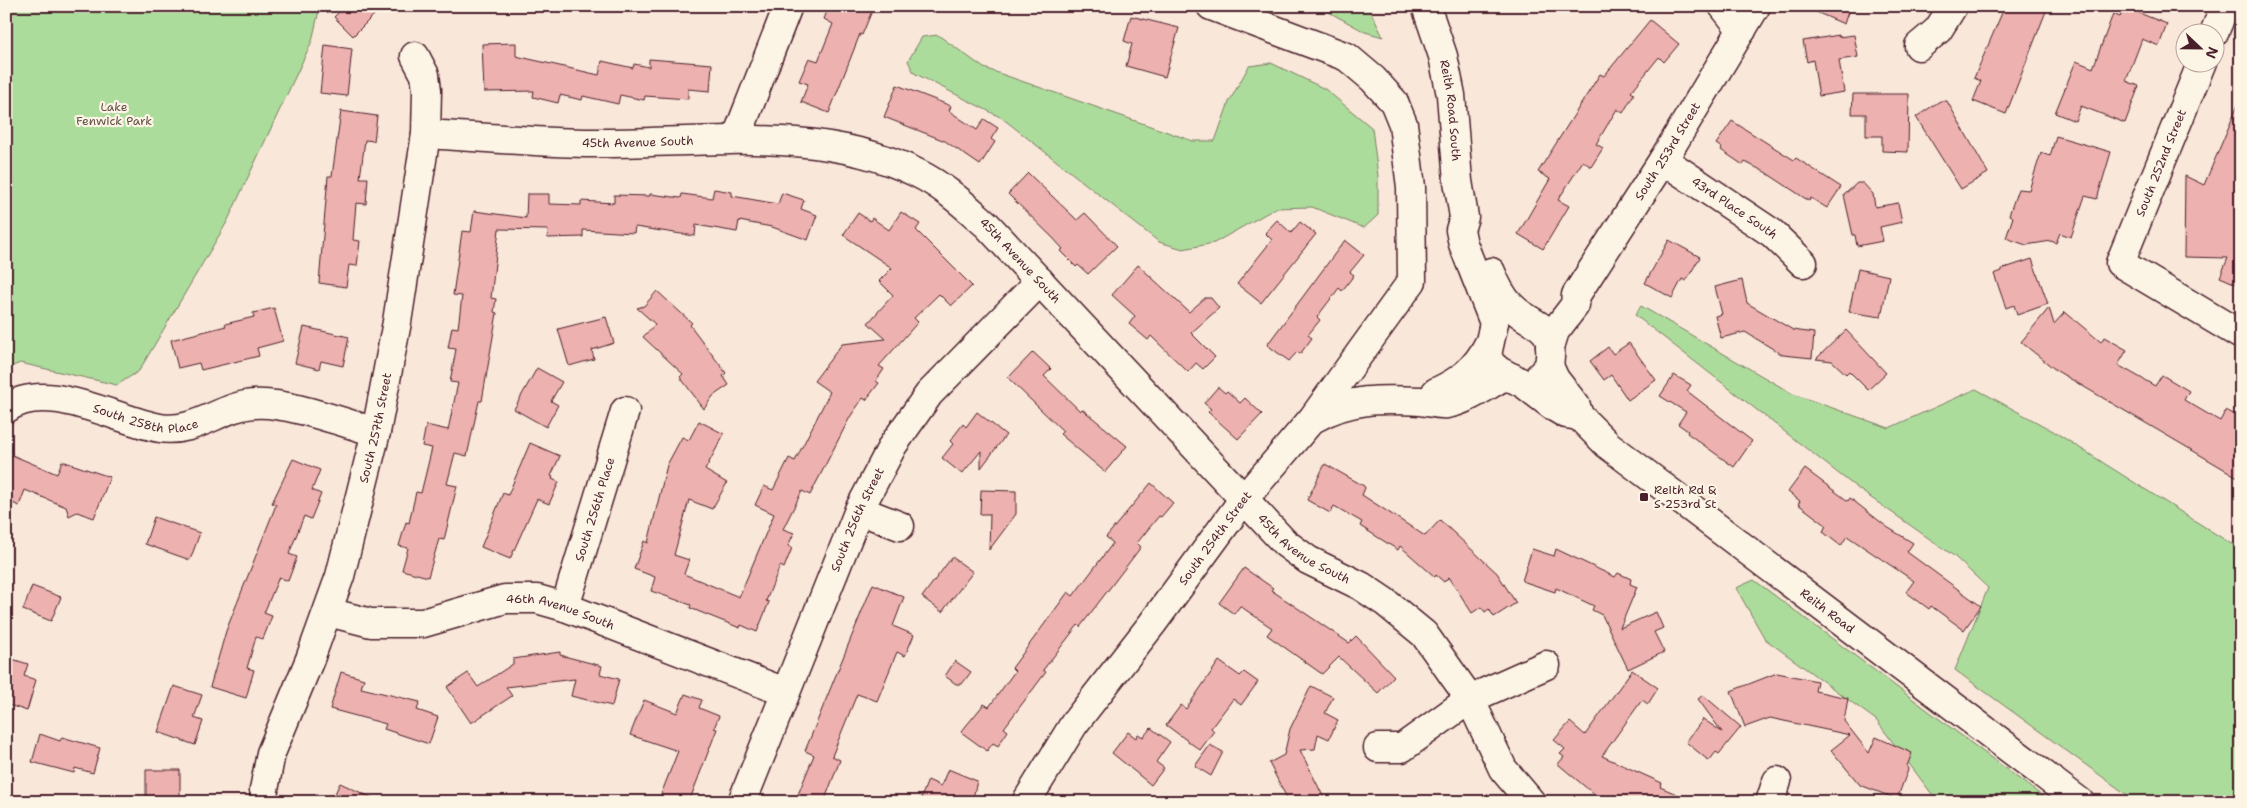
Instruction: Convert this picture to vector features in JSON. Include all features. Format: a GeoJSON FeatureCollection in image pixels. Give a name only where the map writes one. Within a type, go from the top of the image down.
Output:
{"type":"FeatureCollection","features":[{"type":"Feature","properties":{"kind":"street"},"geometry":{"type":"LineString","coordinates":[[736,138],[788,6]]}},
{"type":"Feature","properties":{"kind":"street","name":"South 254th Street"},"geometry":{"type":"LineString","coordinates":[[1026,802],[1074,724],[1152,624],[1243,500],[1313,418],[1412,281],[1411,187],[1403,124],[1394,102],[1374,79],[1347,56],[1211,6]]}},
{"type":"Feature","properties":{"kind":"street","name":"Reith Road South"},"geometry":{"type":"LineString","coordinates":[[1426,6],[1443,56],[1451,95],[1458,181],[1464,217],[1460,230],[1463,244],[1494,322],[1487,355],[1491,364],[1513,378]]}},
{"type":"Feature","properties":{"kind":"street"},"geometry":{"type":"LineString","coordinates":[[1723,6],[1742,30]]}},
{"type":"Feature","properties":{"kind":"street","name":"South 253rd Street"},"geometry":{"type":"LineString","coordinates":[[1550,357],[1555,331],[1575,304],[1576,295],[1663,160],[1756,6]]}},
{"type":"Feature","properties":{"kind":"street"},"geometry":{"type":"LineString","coordinates":[[1919,46],[1938,30],[1953,6]]}},
{"type":"Feature","properties":{"kind":"street"},"geometry":{"type":"LineString","coordinates":[[2218,22],[2225,6]]}},
{"type":"Feature","properties":{"kind":"street","name":"South 257th Street"},"geometry":{"type":"LineString","coordinates":[[264,790],[271,752],[328,612],[351,538],[376,432],[397,322],[426,134],[427,90],[425,75],[414,56]]}},
{"type":"Feature","properties":{"kind":"street","name":"South 252nd Street"},"geometry":{"type":"LineString","coordinates":[[2198,72],[2120,263],[2241,335]]}},
{"type":"Feature","properties":{"kind":"street","name":"45th Avenue South"},"geometry":{"type":"LineString","coordinates":[[426,134],[584,143],[736,138],[804,143],[863,153],[917,173],[954,196],[987,225],[1285,543],[1308,560],[1369,591],[1424,634],[1470,700],[1503,769],[1531,802]]}},
{"type":"Feature","properties":{"kind":"street","name":"43rd Place South"},"geometry":{"type":"LineString","coordinates":[[1663,160],[1772,233],[1803,263]]}},
{"type":"Feature","properties":{"kind":"street"},"geometry":{"type":"LineString","coordinates":[[1313,418],[1333,407],[1352,402],[1422,401],[1437,405],[1450,403],[1503,377],[1533,381],[1544,373],[1550,357],[1548,334],[1526,316],[1511,307],[1499,292],[1484,254],[1478,227],[1464,217]]}},
{"type":"Feature","properties":{"kind":"street","name":"South 256th Street"},"geometry":{"type":"LineString","coordinates":[[742,802],[859,510],[893,445],[929,394],[1040,281]]}},
{"type":"Feature","properties":{"kind":"street","name":"South 253rd Street"},"geometry":{"type":"LineString","coordinates":[[1526,316],[1542,315],[1576,295]]}},
{"type":"Feature","properties":{"kind":"street"},"geometry":{"type":"LineString","coordinates":[[1422,401],[1468,374],[1480,361],[1491,338],[1509,315],[1526,316]]}},
{"type":"Feature","properties":{"kind":"street","name":"Reith Road"},"geometry":{"type":"LineString","coordinates":[[1550,357],[1555,379],[1576,406],[1579,416],[1608,446],[2080,802]]}},
{"type":"Feature","properties":{"kind":"street","name":"Reith Road"},"geometry":{"type":"LineString","coordinates":[[1513,378],[1566,414],[1579,416]]}},
{"type":"Feature","properties":{"kind":"street","name":"South 258th Place"},"geometry":{"type":"LineString","coordinates":[[6,408],[46,397],[78,402],[137,422],[169,428],[184,428],[200,423],[225,411],[245,405],[264,403],[284,406],[376,432]]}},
{"type":"Feature","properties":{"kind":"street","name":"South 256th Place"},"geometry":{"type":"LineString","coordinates":[[565,607],[625,411]]}},
{"type":"Feature","properties":{"kind":"street"},"geometry":{"type":"LineString","coordinates":[[859,510],[900,526]]}},
{"type":"Feature","properties":{"kind":"street","name":"46th Avenue South"},"geometry":{"type":"LineString","coordinates":[[328,612],[371,623],[423,623],[505,599],[537,599],[565,607],[785,692]]}},
{"type":"Feature","properties":{"kind":"street"},"geometry":{"type":"LineString","coordinates":[[1378,748],[1402,748],[1470,700],[1546,665]]}},
{"type":"Feature","properties":{"kind":"green space","name":"Lake Fenwick Park"},"geometry":{"type":"Polygon","coordinates":[[[6,6],[320,6],[312,41],[227,222],[139,371],[117,385],[20,363],[6,369],[6,6]]]}},
{"type":"Feature","properties":{"kind":"green space"},"geometry":{"type":"Polygon","coordinates":[[[1318,6],[1368,6],[1383,37],[1365,32],[1318,6]]]}},
{"type":"Feature","properties":{"kind":"green space"},"geometry":{"type":"Polygon","coordinates":[[[938,35],[984,68],[1193,141],[1215,141],[1229,102],[1249,66],[1271,63],[1325,89],[1372,128],[1378,176],[1378,215],[1364,228],[1312,207],[1276,208],[1214,243],[1183,249],[1159,242],[1002,118],[914,73],[908,61],[922,37],[938,35]]]}},
{"type":"Feature","properties":{"kind":"green space"},"geometry":{"type":"Polygon","coordinates":[[[1641,306],[1793,394],[1889,428],[1976,389],[2053,431],[2241,550],[2241,802],[2137,802],[1955,670],[1988,588],[1954,556],[1857,488],[1635,315],[1641,306]]]}},
{"type":"Feature","properties":{"kind":"green space"},"geometry":{"type":"Polygon","coordinates":[[[1754,580],[2050,802],[1938,802],[1876,720],[1765,639],[1736,588],[1754,580]]]}},
{"type":"Feature","properties":{"kind":"building"},"geometry":{"type":"Polygon","coordinates":[[[345,6],[383,6],[353,36],[334,17],[345,6]]]}},
{"type":"Feature","properties":{"kind":"building"},"geometry":{"type":"Polygon","coordinates":[[[829,6],[874,6],[862,35],[860,34],[829,113],[801,102],[808,84],[799,81],[809,58],[818,61],[833,24],[824,19],[829,6]]]}},
{"type":"Feature","properties":{"kind":"building"},"geometry":{"type":"Polygon","coordinates":[[[1802,6],[1850,6],[1844,24],[1802,6]]]}},
{"type":"Feature","properties":{"kind":"building"},"geometry":{"type":"Polygon","coordinates":[[[2005,6],[2048,6],[2006,114],[1973,101],[1981,81],[1974,78],[2005,6]]]}},
{"type":"Feature","properties":{"kind":"building"},"geometry":{"type":"Polygon","coordinates":[[[2124,7],[2167,24],[2159,46],[2142,39],[2126,81],[2139,86],[2125,123],[2081,106],[2075,121],[2055,113],[2076,61],[2093,68],[2113,14],[2120,17],[2124,7]]]}},
{"type":"Feature","properties":{"kind":"building"},"geometry":{"type":"Polygon","coordinates":[[[1131,16],[1179,28],[1165,77],[1126,66],[1132,44],[1124,41],[1131,16]]]}},
{"type":"Feature","properties":{"kind":"building"},"geometry":{"type":"Polygon","coordinates":[[[1650,20],[1679,44],[1664,62],[1659,57],[1631,92],[1634,94],[1623,113],[1617,109],[1596,144],[1603,148],[1591,167],[1583,161],[1558,200],[1569,206],[1543,249],[1518,234],[1550,179],[1538,172],[1600,74],[1604,76],[1650,20]]]}},
{"type":"Feature","properties":{"kind":"building"},"geometry":{"type":"Polygon","coordinates":[[[1839,35],[1838,37],[1854,35],[1858,57],[1839,60],[1844,92],[1819,96],[1813,60],[1807,62],[1803,41],[1839,35]]]}},
{"type":"Feature","properties":{"kind":"building"},"geometry":{"type":"Polygon","coordinates":[[[516,43],[516,56],[599,75],[602,61],[633,68],[634,64],[649,67],[649,59],[712,64],[710,91],[688,89],[688,99],[645,96],[644,100],[620,95],[618,104],[583,96],[582,100],[560,95],[558,103],[533,97],[534,91],[484,92],[482,44],[516,43]]]}},
{"type":"Feature","properties":{"kind":"building"},"geometry":{"type":"Polygon","coordinates":[[[325,45],[352,49],[347,96],[320,93],[325,45]]]}},
{"type":"Feature","properties":{"kind":"building"},"geometry":{"type":"Polygon","coordinates":[[[897,85],[951,106],[949,111],[977,130],[984,119],[998,128],[991,139],[995,142],[980,165],[945,141],[884,117],[897,85]]]}},
{"type":"Feature","properties":{"kind":"building"},"geometry":{"type":"Polygon","coordinates":[[[1853,94],[1909,94],[1908,152],[1882,151],[1882,136],[1866,136],[1866,114],[1852,114],[1853,94]]]}},
{"type":"Feature","properties":{"kind":"building"},"geometry":{"type":"Polygon","coordinates":[[[2241,98],[2241,286],[2220,277],[2228,258],[2184,257],[2185,176],[2204,185],[2241,98]]]}},
{"type":"Feature","properties":{"kind":"building"},"geometry":{"type":"Polygon","coordinates":[[[1940,101],[1947,101],[1988,173],[1961,189],[1916,117],[1940,101]]]}},
{"type":"Feature","properties":{"kind":"building"},"geometry":{"type":"Polygon","coordinates":[[[341,111],[377,116],[374,141],[365,140],[360,178],[368,178],[366,204],[356,203],[353,240],[360,241],[357,266],[349,265],[346,287],[319,283],[328,176],[332,176],[341,111]]]}},
{"type":"Feature","properties":{"kind":"building"},"geometry":{"type":"Polygon","coordinates":[[[1732,121],[1841,187],[1827,208],[1811,198],[1809,201],[1765,172],[1745,162],[1743,165],[1721,150],[1722,148],[1716,144],[1732,121]]]}},
{"type":"Feature","properties":{"kind":"building"},"geometry":{"type":"Polygon","coordinates":[[[2056,136],[2111,152],[2097,199],[2085,196],[2071,237],[2060,233],[2056,243],[2051,241],[2026,245],[2006,238],[2013,217],[2009,215],[2018,189],[2029,190],[2041,153],[2050,156],[2056,136]]]}},
{"type":"Feature","properties":{"kind":"building"},"geometry":{"type":"Polygon","coordinates":[[[1028,173],[1077,220],[1085,213],[1117,246],[1088,274],[1078,265],[1076,267],[1060,251],[1063,249],[1008,194],[1028,173]]]}},
{"type":"Feature","properties":{"kind":"building"},"geometry":{"type":"Polygon","coordinates":[[[1857,183],[1863,183],[1873,194],[1875,207],[1898,203],[1902,222],[1880,227],[1883,241],[1857,246],[1844,195],[1857,183]]]}},
{"type":"Feature","properties":{"kind":"building"},"geometry":{"type":"Polygon","coordinates":[[[714,189],[732,192],[732,196],[778,204],[782,193],[804,200],[801,209],[817,215],[808,240],[772,227],[739,221],[737,232],[696,225],[695,236],[635,227],[634,233],[583,230],[583,237],[547,238],[548,230],[499,229],[491,298],[496,299],[494,312],[497,313],[482,401],[479,401],[467,456],[455,453],[447,484],[457,486],[444,540],[439,539],[428,577],[402,570],[408,548],[399,546],[406,522],[409,523],[416,492],[421,493],[432,448],[422,446],[426,425],[448,430],[458,383],[450,382],[456,349],[448,348],[452,327],[458,328],[462,296],[453,295],[462,231],[471,232],[474,211],[526,218],[527,194],[549,194],[549,204],[581,205],[581,201],[614,203],[614,195],[650,196],[650,194],[681,198],[682,194],[712,198],[714,189]]]}},
{"type":"Feature","properties":{"kind":"building"},"geometry":{"type":"Polygon","coordinates":[[[901,212],[920,224],[916,230],[972,286],[951,306],[939,294],[914,318],[918,322],[879,366],[884,369],[876,381],[879,383],[866,400],[863,398],[850,417],[810,495],[802,491],[783,529],[794,533],[788,546],[792,548],[784,568],[780,566],[766,601],[769,602],[757,632],[741,625],[740,628],[690,608],[691,605],[651,591],[655,577],[634,569],[644,541],[648,543],[667,465],[682,437],[689,440],[699,421],[724,434],[705,470],[727,483],[712,509],[689,500],[674,555],[689,560],[684,574],[739,597],[774,514],[755,505],[764,486],[773,490],[789,458],[795,461],[830,392],[814,381],[842,344],[886,339],[868,323],[893,295],[879,281],[892,268],[843,235],[858,213],[870,221],[872,218],[889,230],[901,212]]]}},
{"type":"Feature","properties":{"kind":"building"},"geometry":{"type":"Polygon","coordinates":[[[1277,220],[1291,233],[1300,222],[1316,234],[1261,303],[1237,284],[1272,240],[1265,233],[1277,220]]]}},
{"type":"Feature","properties":{"kind":"building"},"geometry":{"type":"Polygon","coordinates":[[[1345,240],[1364,255],[1350,272],[1354,275],[1342,291],[1339,288],[1317,317],[1320,320],[1308,335],[1312,338],[1300,354],[1297,352],[1289,361],[1267,345],[1345,240]]]}},
{"type":"Feature","properties":{"kind":"building"},"geometry":{"type":"Polygon","coordinates":[[[1669,240],[1700,257],[1686,281],[1682,279],[1672,298],[1645,283],[1669,240]]]}},
{"type":"Feature","properties":{"kind":"building"},"geometry":{"type":"Polygon","coordinates":[[[2032,259],[2048,304],[2017,315],[2014,305],[2006,308],[1994,274],[2002,271],[2002,269],[2032,259]]]}},
{"type":"Feature","properties":{"kind":"building"},"geometry":{"type":"Polygon","coordinates":[[[1138,265],[1189,312],[1205,298],[1211,298],[1219,308],[1191,333],[1215,357],[1203,369],[1196,363],[1188,372],[1151,336],[1148,340],[1129,324],[1135,316],[1112,295],[1138,265]]]}},
{"type":"Feature","properties":{"kind":"building"},"geometry":{"type":"Polygon","coordinates":[[[1858,269],[1889,276],[1881,317],[1849,312],[1858,269]]]}},
{"type":"Feature","properties":{"kind":"building"},"geometry":{"type":"Polygon","coordinates":[[[1742,280],[1747,303],[1793,330],[1814,333],[1812,358],[1783,355],[1745,332],[1721,338],[1715,316],[1722,314],[1715,287],[1742,280]]]}},
{"type":"Feature","properties":{"kind":"building"},"geometry":{"type":"Polygon","coordinates":[[[657,291],[692,323],[690,325],[726,373],[723,376],[729,385],[713,396],[704,409],[680,377],[683,374],[643,337],[655,324],[637,308],[644,306],[657,291]]]}},
{"type":"Feature","properties":{"kind":"building"},"geometry":{"type":"Polygon","coordinates":[[[274,308],[283,341],[257,348],[259,356],[201,370],[199,363],[178,368],[171,340],[226,326],[225,324],[254,317],[253,313],[274,308]]]}},
{"type":"Feature","properties":{"kind":"building"},"geometry":{"type":"Polygon","coordinates":[[[2049,308],[2054,324],[2065,312],[2101,342],[2104,337],[2127,350],[2118,365],[2155,386],[2162,375],[2189,391],[2184,400],[2220,421],[2226,410],[2241,418],[2241,479],[2057,371],[2021,342],[2049,308]]]}},
{"type":"Feature","properties":{"kind":"building"},"geometry":{"type":"Polygon","coordinates":[[[606,317],[614,343],[592,350],[594,359],[569,366],[558,329],[606,317]]]}},
{"type":"Feature","properties":{"kind":"building"},"geometry":{"type":"Polygon","coordinates":[[[304,327],[349,337],[343,366],[321,361],[319,369],[295,363],[304,327]]]}},
{"type":"Feature","properties":{"kind":"building"},"geometry":{"type":"Polygon","coordinates":[[[1846,330],[1886,373],[1868,390],[1849,371],[1846,374],[1832,361],[1816,359],[1846,330]]]}},
{"type":"Feature","properties":{"kind":"building"},"geometry":{"type":"Polygon","coordinates":[[[1629,343],[1656,380],[1628,400],[1611,375],[1604,380],[1590,361],[1608,347],[1613,354],[1629,343]]]}},
{"type":"Feature","properties":{"kind":"building"},"geometry":{"type":"Polygon","coordinates":[[[1033,352],[1051,369],[1044,376],[1080,411],[1082,409],[1127,446],[1105,472],[1060,434],[1063,431],[1008,378],[1033,352]]]}},
{"type":"Feature","properties":{"kind":"building"},"geometry":{"type":"Polygon","coordinates":[[[537,368],[562,382],[551,401],[558,405],[546,427],[514,409],[537,368]]]}},
{"type":"Feature","properties":{"kind":"building"},"geometry":{"type":"Polygon","coordinates":[[[1674,375],[1691,385],[1687,391],[1752,441],[1734,467],[1687,433],[1688,431],[1678,424],[1686,412],[1660,396],[1674,375]]]}},
{"type":"Feature","properties":{"kind":"building"},"geometry":{"type":"Polygon","coordinates":[[[1218,387],[1225,393],[1227,391],[1240,403],[1245,398],[1262,414],[1238,439],[1208,412],[1211,409],[1204,403],[1218,387]]]}},
{"type":"Feature","properties":{"kind":"building"},"geometry":{"type":"Polygon","coordinates":[[[977,412],[1006,435],[981,468],[981,451],[962,474],[942,458],[953,444],[950,441],[963,424],[966,427],[977,412]]]}},
{"type":"Feature","properties":{"kind":"building"},"geometry":{"type":"Polygon","coordinates":[[[530,443],[560,456],[551,476],[553,477],[552,479],[559,482],[549,504],[537,499],[510,559],[481,547],[503,493],[508,495],[530,443]]]}},
{"type":"Feature","properties":{"kind":"building"},"geometry":{"type":"Polygon","coordinates":[[[12,455],[57,474],[62,461],[110,477],[94,518],[77,512],[69,516],[66,507],[25,490],[19,506],[6,500],[6,470],[12,455]]]}},
{"type":"Feature","properties":{"kind":"building"},"geometry":{"type":"Polygon","coordinates":[[[293,459],[320,470],[312,490],[321,494],[311,519],[304,516],[289,554],[297,557],[288,581],[279,577],[264,613],[272,616],[263,639],[256,637],[247,668],[254,670],[246,698],[210,687],[226,631],[276,505],[272,503],[293,459]]]}},
{"type":"Feature","properties":{"kind":"building"},"geometry":{"type":"Polygon","coordinates":[[[1325,464],[1364,486],[1362,495],[1425,536],[1440,520],[1497,573],[1516,603],[1494,617],[1489,609],[1485,612],[1481,607],[1472,613],[1449,577],[1444,582],[1436,575],[1435,577],[1400,546],[1398,550],[1360,526],[1362,522],[1334,506],[1330,513],[1307,500],[1325,464]]]}},
{"type":"Feature","properties":{"kind":"building"},"geometry":{"type":"Polygon","coordinates":[[[1805,469],[1848,501],[1850,498],[1887,527],[1913,543],[1907,552],[1981,606],[1964,630],[1931,606],[1929,609],[1906,592],[1914,581],[1847,536],[1841,546],[1823,532],[1826,525],[1798,504],[1800,501],[1788,492],[1805,469]]]}},
{"type":"Feature","properties":{"kind":"building"},"geometry":{"type":"Polygon","coordinates":[[[1151,483],[1173,503],[1161,517],[1159,516],[1137,543],[1141,547],[1080,627],[1078,625],[1043,670],[1046,672],[1004,728],[1008,731],[998,746],[993,743],[987,751],[961,732],[984,704],[989,707],[1015,671],[1012,668],[1068,592],[1073,596],[1113,543],[1106,537],[1151,483]]]}},
{"type":"Feature","properties":{"kind":"building"},"geometry":{"type":"Polygon","coordinates":[[[981,490],[1016,491],[1016,514],[989,550],[990,514],[980,514],[981,490]]]}},
{"type":"Feature","properties":{"kind":"building"},"geometry":{"type":"Polygon","coordinates":[[[154,517],[200,533],[190,560],[145,544],[154,517]]]}},
{"type":"Feature","properties":{"kind":"building"},"geometry":{"type":"Polygon","coordinates":[[[1532,549],[1554,556],[1556,549],[1615,577],[1618,573],[1631,579],[1630,584],[1637,587],[1620,628],[1656,612],[1663,628],[1654,632],[1664,652],[1628,669],[1602,615],[1592,610],[1594,606],[1556,588],[1555,592],[1522,581],[1532,549]]]}},
{"type":"Feature","properties":{"kind":"building"},"geometry":{"type":"Polygon","coordinates":[[[952,557],[973,572],[942,612],[922,597],[952,557]]]}},
{"type":"Feature","properties":{"kind":"building"},"geometry":{"type":"Polygon","coordinates":[[[1244,568],[1273,588],[1271,590],[1349,643],[1356,636],[1394,676],[1378,693],[1339,657],[1322,674],[1267,635],[1272,628],[1240,606],[1234,614],[1219,603],[1244,568]]]}},
{"type":"Feature","properties":{"kind":"building"},"geometry":{"type":"Polygon","coordinates":[[[873,584],[904,597],[893,626],[914,635],[905,656],[897,652],[877,701],[857,694],[832,756],[840,760],[824,802],[795,802],[814,755],[805,751],[873,584]]]}},
{"type":"Feature","properties":{"kind":"building"},"geometry":{"type":"Polygon","coordinates":[[[32,586],[61,597],[51,621],[23,610],[32,586]]]}},
{"type":"Feature","properties":{"kind":"building"},"geometry":{"type":"Polygon","coordinates":[[[560,652],[560,655],[602,666],[600,674],[619,679],[612,706],[571,696],[575,679],[506,687],[512,696],[471,723],[447,687],[468,673],[478,687],[513,664],[513,659],[560,652]]]}},
{"type":"Feature","properties":{"kind":"building"},"geometry":{"type":"Polygon","coordinates":[[[12,659],[28,664],[24,676],[36,680],[27,711],[6,704],[6,676],[12,659]]]}},
{"type":"Feature","properties":{"kind":"building"},"geometry":{"type":"Polygon","coordinates":[[[955,661],[971,672],[962,684],[956,684],[945,676],[955,661]]]}},
{"type":"Feature","properties":{"kind":"building"},"geometry":{"type":"Polygon","coordinates":[[[1219,661],[1240,676],[1244,672],[1258,682],[1241,705],[1233,699],[1211,728],[1214,731],[1200,750],[1166,725],[1181,705],[1186,709],[1219,661]]]}},
{"type":"Feature","properties":{"kind":"building"},"geometry":{"type":"Polygon","coordinates":[[[1632,670],[1658,688],[1648,704],[1642,700],[1602,756],[1662,783],[1660,787],[1695,802],[1610,802],[1595,795],[1558,764],[1564,757],[1560,754],[1565,749],[1554,740],[1570,722],[1585,735],[1632,670]]]}},
{"type":"Feature","properties":{"kind":"building"},"geometry":{"type":"Polygon","coordinates":[[[341,672],[364,679],[361,688],[420,702],[417,710],[438,717],[429,744],[384,729],[386,724],[330,709],[341,672]]]}},
{"type":"Feature","properties":{"kind":"building"},"geometry":{"type":"Polygon","coordinates":[[[1777,673],[1817,681],[1815,691],[1848,698],[1844,721],[1869,753],[1876,737],[1912,753],[1897,799],[1860,785],[1831,750],[1850,735],[1770,718],[1745,727],[1731,691],[1777,673]]]}},
{"type":"Feature","properties":{"kind":"building"},"geometry":{"type":"Polygon","coordinates":[[[174,686],[202,695],[194,718],[203,721],[195,745],[158,732],[174,686]]]}},
{"type":"Feature","properties":{"kind":"building"},"geometry":{"type":"Polygon","coordinates":[[[1311,686],[1333,697],[1325,713],[1338,720],[1329,739],[1318,734],[1315,749],[1300,750],[1326,802],[1289,802],[1269,763],[1284,755],[1290,729],[1311,686]]]}},
{"type":"Feature","properties":{"kind":"building"},"geometry":{"type":"Polygon","coordinates":[[[685,694],[702,700],[699,708],[719,716],[714,728],[717,729],[689,802],[658,802],[678,751],[630,735],[644,700],[677,713],[685,694]]]}},
{"type":"Feature","properties":{"kind":"building"},"geometry":{"type":"Polygon","coordinates":[[[1703,695],[1741,727],[1719,754],[1716,752],[1709,761],[1686,742],[1703,719],[1722,732],[1698,699],[1703,695]]]}},
{"type":"Feature","properties":{"kind":"building"},"geometry":{"type":"Polygon","coordinates":[[[1151,728],[1170,742],[1156,762],[1164,768],[1151,785],[1112,753],[1128,732],[1136,738],[1138,734],[1143,737],[1151,728]]]}},
{"type":"Feature","properties":{"kind":"building"},"geometry":{"type":"Polygon","coordinates":[[[40,734],[60,741],[62,737],[100,748],[93,773],[75,768],[74,773],[32,762],[40,734]]]}},
{"type":"Feature","properties":{"kind":"building"},"geometry":{"type":"Polygon","coordinates":[[[1210,745],[1223,752],[1211,776],[1195,766],[1210,745]]]}},
{"type":"Feature","properties":{"kind":"building"},"geometry":{"type":"Polygon","coordinates":[[[948,769],[977,781],[973,798],[979,802],[931,802],[921,798],[928,780],[941,786],[948,769]]]}},
{"type":"Feature","properties":{"kind":"building"},"geometry":{"type":"Polygon","coordinates":[[[146,770],[180,770],[180,798],[177,798],[177,802],[146,802],[146,770]]]}},
{"type":"Feature","properties":{"kind":"building"},"geometry":{"type":"Polygon","coordinates":[[[340,783],[381,802],[331,802],[340,783]]]}},
{"type":"Feature","properties":{"kind":"place","name":"Reith Rd & S 253rd St"},"geometry":{"type":"Point","coordinates":[1644,497]}}]}
